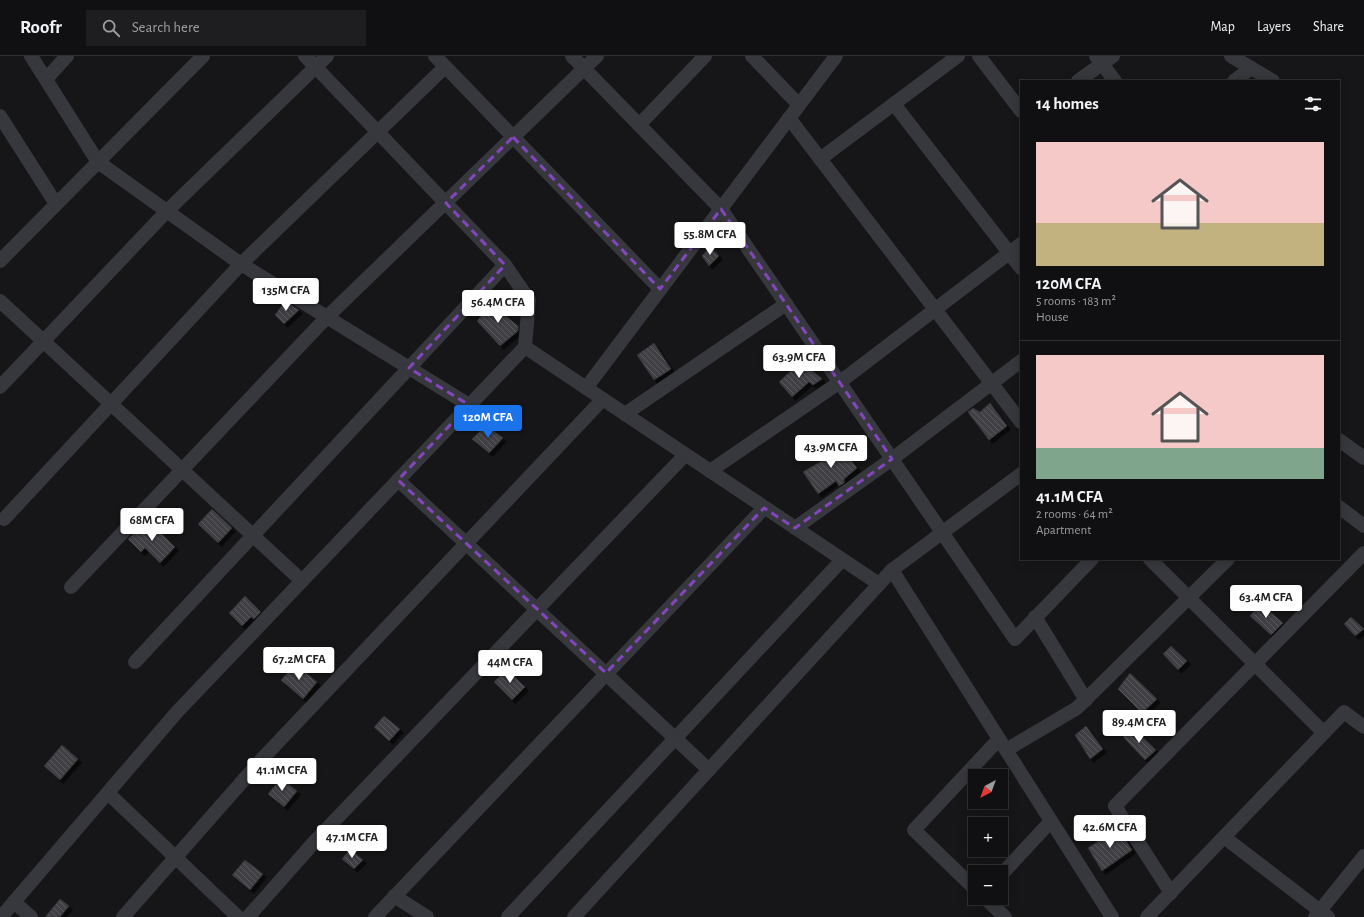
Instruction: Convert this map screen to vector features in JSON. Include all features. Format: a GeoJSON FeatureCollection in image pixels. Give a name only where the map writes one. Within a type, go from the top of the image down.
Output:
{"type":"FeatureCollection","features":[{"type":"Feature","properties":{"kind":"street"},"geometry":{"type":"LineString","coordinates":[[32,56],[98,162],[241,264],[469,405]]}},
{"type":"Feature","properties":{"kind":"street"},"geometry":{"type":"LineString","coordinates":[[46,79],[67,56]]}},
{"type":"Feature","properties":{"kind":"street"},"geometry":{"type":"LineString","coordinates":[[0,261],[203,56]]}},
{"type":"Feature","properties":{"kind":"street"},"geometry":{"type":"LineString","coordinates":[[2,917],[177,712],[525,347],[529,300],[505,265],[305,56]]}},
{"type":"Feature","properties":{"kind":"street"},"geometry":{"type":"LineString","coordinates":[[0,387],[167,211],[327,56]]}},
{"type":"Feature","properties":{"kind":"street"},"geometry":{"type":"LineString","coordinates":[[434,56],[660,289]]}},
{"type":"Feature","properties":{"kind":"street"},"geometry":{"type":"LineString","coordinates":[[572,56],[721,209],[1015,639],[1091,560]]}},
{"type":"Feature","properties":{"kind":"street"},"geometry":{"type":"LineString","coordinates":[[71,587],[327,317],[597,56]]}},
{"type":"Feature","properties":{"kind":"street"},"geometry":{"type":"LineString","coordinates":[[639,125],[705,56]]}},
{"type":"Feature","properties":{"kind":"street"},"geometry":{"type":"LineString","coordinates":[[752,56],[799,105]]}},
{"type":"Feature","properties":{"kind":"street"},"geometry":{"type":"LineString","coordinates":[[586,388],[836,56]]}},
{"type":"Feature","properties":{"kind":"street"},"geometry":{"type":"LineString","coordinates":[[820,159],[958,56]]}},
{"type":"Feature","properties":{"kind":"street"},"geometry":{"type":"LineString","coordinates":[[979,56],[1020,110]]}},
{"type":"Feature","properties":{"kind":"street"},"geometry":{"type":"LineString","coordinates":[[1231,56],[1271,80]]}},
{"type":"Feature","properties":{"kind":"street"},"geometry":{"type":"LineString","coordinates":[[1079,80],[1103,59],[1114,80]]}},
{"type":"Feature","properties":{"kind":"street"},"geometry":{"type":"LineString","coordinates":[[4,519],[241,264],[445,67]]}},
{"type":"Feature","properties":{"kind":"street"},"geometry":{"type":"LineString","coordinates":[[1235,80],[1251,68]]}},
{"type":"Feature","properties":{"kind":"street"},"geometry":{"type":"LineString","coordinates":[[894,104],[1020,267]]}},
{"type":"Feature","properties":{"kind":"street"},"geometry":{"type":"LineString","coordinates":[[0,116],[56,204]]}},
{"type":"Feature","properties":{"kind":"street"},"geometry":{"type":"LineString","coordinates":[[789,118],[1020,421]]}},
{"type":"Feature","properties":{"kind":"street"},"geometry":{"type":"LineString","coordinates":[[710,471],[840,382],[1020,245]]}},
{"type":"Feature","properties":{"kind":"street"},"geometry":{"type":"LineString","coordinates":[[136,662],[505,265]]}},
{"type":"Feature","properties":{"kind":"street"},"geometry":{"type":"LineString","coordinates":[[0,301],[302,581]]}},
{"type":"Feature","properties":{"kind":"street"},"geometry":{"type":"LineString","coordinates":[[625,414],[786,304]]}},
{"type":"Feature","properties":{"kind":"street"},"geometry":{"type":"LineString","coordinates":[[525,347],[879,584]]}},
{"type":"Feature","properties":{"kind":"street"},"geometry":{"type":"LineString","coordinates":[[795,528],[892,459],[1020,362]]}},
{"type":"Feature","properties":{"kind":"street"},"geometry":{"type":"LineString","coordinates":[[123,917],[262,759],[603,400]]}},
{"type":"Feature","properties":{"kind":"street"},"geometry":{"type":"LineString","coordinates":[[1341,445],[1364,458]]}},
{"type":"Feature","properties":{"kind":"street"},"geometry":{"type":"LineString","coordinates":[[248,917],[316,840],[686,455]]}},
{"type":"Feature","properties":{"kind":"street"},"geometry":{"type":"LineString","coordinates":[[574,917],[892,570],[1020,475]]}},
{"type":"Feature","properties":{"kind":"street"},"geometry":{"type":"LineString","coordinates":[[398,480],[709,770]]}},
{"type":"Feature","properties":{"kind":"street"},"geometry":{"type":"LineString","coordinates":[[375,917],[764,508]]}},
{"type":"Feature","properties":{"kind":"street"},"geometry":{"type":"LineString","coordinates":[[1340,508],[1364,526]]}},
{"type":"Feature","properties":{"kind":"street"},"geometry":{"type":"LineString","coordinates":[[1171,893],[1115,806],[1364,553]]}},
{"type":"Feature","properties":{"kind":"street"},"geometry":{"type":"LineString","coordinates":[[508,917],[842,560]]}},
{"type":"Feature","properties":{"kind":"street"},"geometry":{"type":"LineString","coordinates":[[1151,560],[1324,733]]}},
{"type":"Feature","properties":{"kind":"street"},"geometry":{"type":"LineString","coordinates":[[968,882],[914,830],[1003,745],[1077,708],[1227,560]]}},
{"type":"Feature","properties":{"kind":"street"},"geometry":{"type":"LineString","coordinates":[[892,570],[1112,917]]}},
{"type":"Feature","properties":{"kind":"street"},"geometry":{"type":"LineString","coordinates":[[1035,618],[1086,700]]}},
{"type":"Feature","properties":{"kind":"street"},"geometry":{"type":"LineString","coordinates":[[1147,917],[1344,712],[1364,728]]}},
{"type":"Feature","properties":{"kind":"street"},"geometry":{"type":"LineString","coordinates":[[108,793],[238,917]]}},
{"type":"Feature","properties":{"kind":"street"},"geometry":{"type":"LineString","coordinates":[[1008,867],[1051,821]]}},
{"type":"Feature","properties":{"kind":"street"},"geometry":{"type":"LineString","coordinates":[[1224,837],[1321,915],[1364,856]]}},
{"type":"Feature","properties":{"kind":"street"},"geometry":{"type":"LineString","coordinates":[[394,896],[426,917]]}},
{"type":"Feature","properties":{"kind":"street"},"geometry":{"type":"LineString","coordinates":[[14,902],[31,917]]}},
{"type":"Feature","properties":{"kind":"street"},"geometry":{"type":"LineString","coordinates":[[992,905],[1005,917]]}},
{"type":"Feature","properties":{"kind":"highlighted area"},"geometry":{"type":"Polygon","coordinates":[[[513,137],[660,289],[721,209],[892,459],[795,528],[764,508],[606,673],[398,480],[469,405],[409,368],[505,265],[446,203],[513,137]]]}},
{"type":"Feature","properties":{"kind":"building"},"geometry":{"type":"Polygon","coordinates":[[[710,246],[719,256],[709,266],[702,256],[710,246]]]}},
{"type":"Feature","properties":{"kind":"building"},"geometry":{"type":"Polygon","coordinates":[[[285,301],[299,310],[284,324],[275,315],[285,301]]]}},
{"type":"Feature","properties":{"kind":"building"},"geometry":{"type":"Polygon","coordinates":[[[493,302],[505,309],[501,312],[518,326],[518,331],[500,346],[477,321],[493,302]]]}},
{"type":"Feature","properties":{"kind":"building"},"geometry":{"type":"Polygon","coordinates":[[[654,343],[671,369],[654,380],[637,355],[654,343]]]}},
{"type":"Feature","properties":{"kind":"building"},"geometry":{"type":"Polygon","coordinates":[[[801,361],[822,379],[813,385],[809,382],[792,397],[779,382],[801,361]]]}},
{"type":"Feature","properties":{"kind":"building"},"geometry":{"type":"Polygon","coordinates":[[[990,403],[1007,426],[989,440],[968,412],[973,408],[980,412],[990,403]]]}},
{"type":"Feature","properties":{"kind":"building"},"geometry":{"type":"Polygon","coordinates":[[[486,425],[503,438],[489,453],[472,439],[486,425]]]}},
{"type":"Feature","properties":{"kind":"building"},"geometry":{"type":"Polygon","coordinates":[[[838,443],[857,468],[844,479],[844,483],[839,486],[836,481],[818,494],[803,472],[827,458],[823,452],[838,443]]]}},
{"type":"Feature","properties":{"kind":"building"},"geometry":{"type":"Polygon","coordinates":[[[212,509],[232,528],[218,543],[198,524],[212,509]]]}},
{"type":"Feature","properties":{"kind":"building"},"geometry":{"type":"Polygon","coordinates":[[[148,520],[175,547],[160,563],[145,548],[141,552],[128,539],[148,520]]]}},
{"type":"Feature","properties":{"kind":"building"},"geometry":{"type":"Polygon","coordinates":[[[245,596],[261,612],[254,619],[251,617],[242,626],[229,613],[245,596]]]}},
{"type":"Feature","properties":{"kind":"building"},"geometry":{"type":"Polygon","coordinates":[[[1260,603],[1283,623],[1271,635],[1250,616],[1260,603]]]}},
{"type":"Feature","properties":{"kind":"building"},"geometry":{"type":"Polygon","coordinates":[[[1351,617],[1364,629],[1355,636],[1344,624],[1351,617]]]}},
{"type":"Feature","properties":{"kind":"building"},"geometry":{"type":"Polygon","coordinates":[[[1171,646],[1187,661],[1178,670],[1163,654],[1171,646]]]}},
{"type":"Feature","properties":{"kind":"building"},"geometry":{"type":"Polygon","coordinates":[[[295,664],[317,682],[303,699],[281,680],[295,664]]]}},
{"type":"Feature","properties":{"kind":"building"},"geometry":{"type":"Polygon","coordinates":[[[507,669],[525,687],[512,700],[494,682],[507,669]]]}},
{"type":"Feature","properties":{"kind":"building"},"geometry":{"type":"Polygon","coordinates":[[[1130,673],[1157,699],[1142,713],[1118,689],[1130,673]]]}},
{"type":"Feature","properties":{"kind":"building"},"geometry":{"type":"Polygon","coordinates":[[[384,716],[400,729],[389,741],[374,727],[384,716]]]}},
{"type":"Feature","properties":{"kind":"building"},"geometry":{"type":"Polygon","coordinates":[[[1086,726],[1103,749],[1090,759],[1075,735],[1086,726]]]}},
{"type":"Feature","properties":{"kind":"building"},"geometry":{"type":"Polygon","coordinates":[[[1133,728],[1156,750],[1145,760],[1123,737],[1133,728]]]}},
{"type":"Feature","properties":{"kind":"building"},"geometry":{"type":"Polygon","coordinates":[[[62,745],[78,759],[60,780],[44,766],[62,745]]]}},
{"type":"Feature","properties":{"kind":"building"},"geometry":{"type":"Polygon","coordinates":[[[281,778],[297,791],[284,807],[268,794],[281,778]]]}},
{"type":"Feature","properties":{"kind":"building"},"geometry":{"type":"Polygon","coordinates":[[[1118,828],[1132,850],[1102,871],[1088,848],[1118,828]]]}},
{"type":"Feature","properties":{"kind":"building"},"geometry":{"type":"Polygon","coordinates":[[[350,849],[363,860],[354,869],[342,859],[350,849]]]}},
{"type":"Feature","properties":{"kind":"building"},"geometry":{"type":"Polygon","coordinates":[[[245,860],[263,874],[250,890],[232,875],[245,860]]]}},
{"type":"Feature","properties":{"kind":"building"},"geometry":{"type":"Polygon","coordinates":[[[60,899],[69,906],[60,917],[45,917],[60,899]]]}}]}
